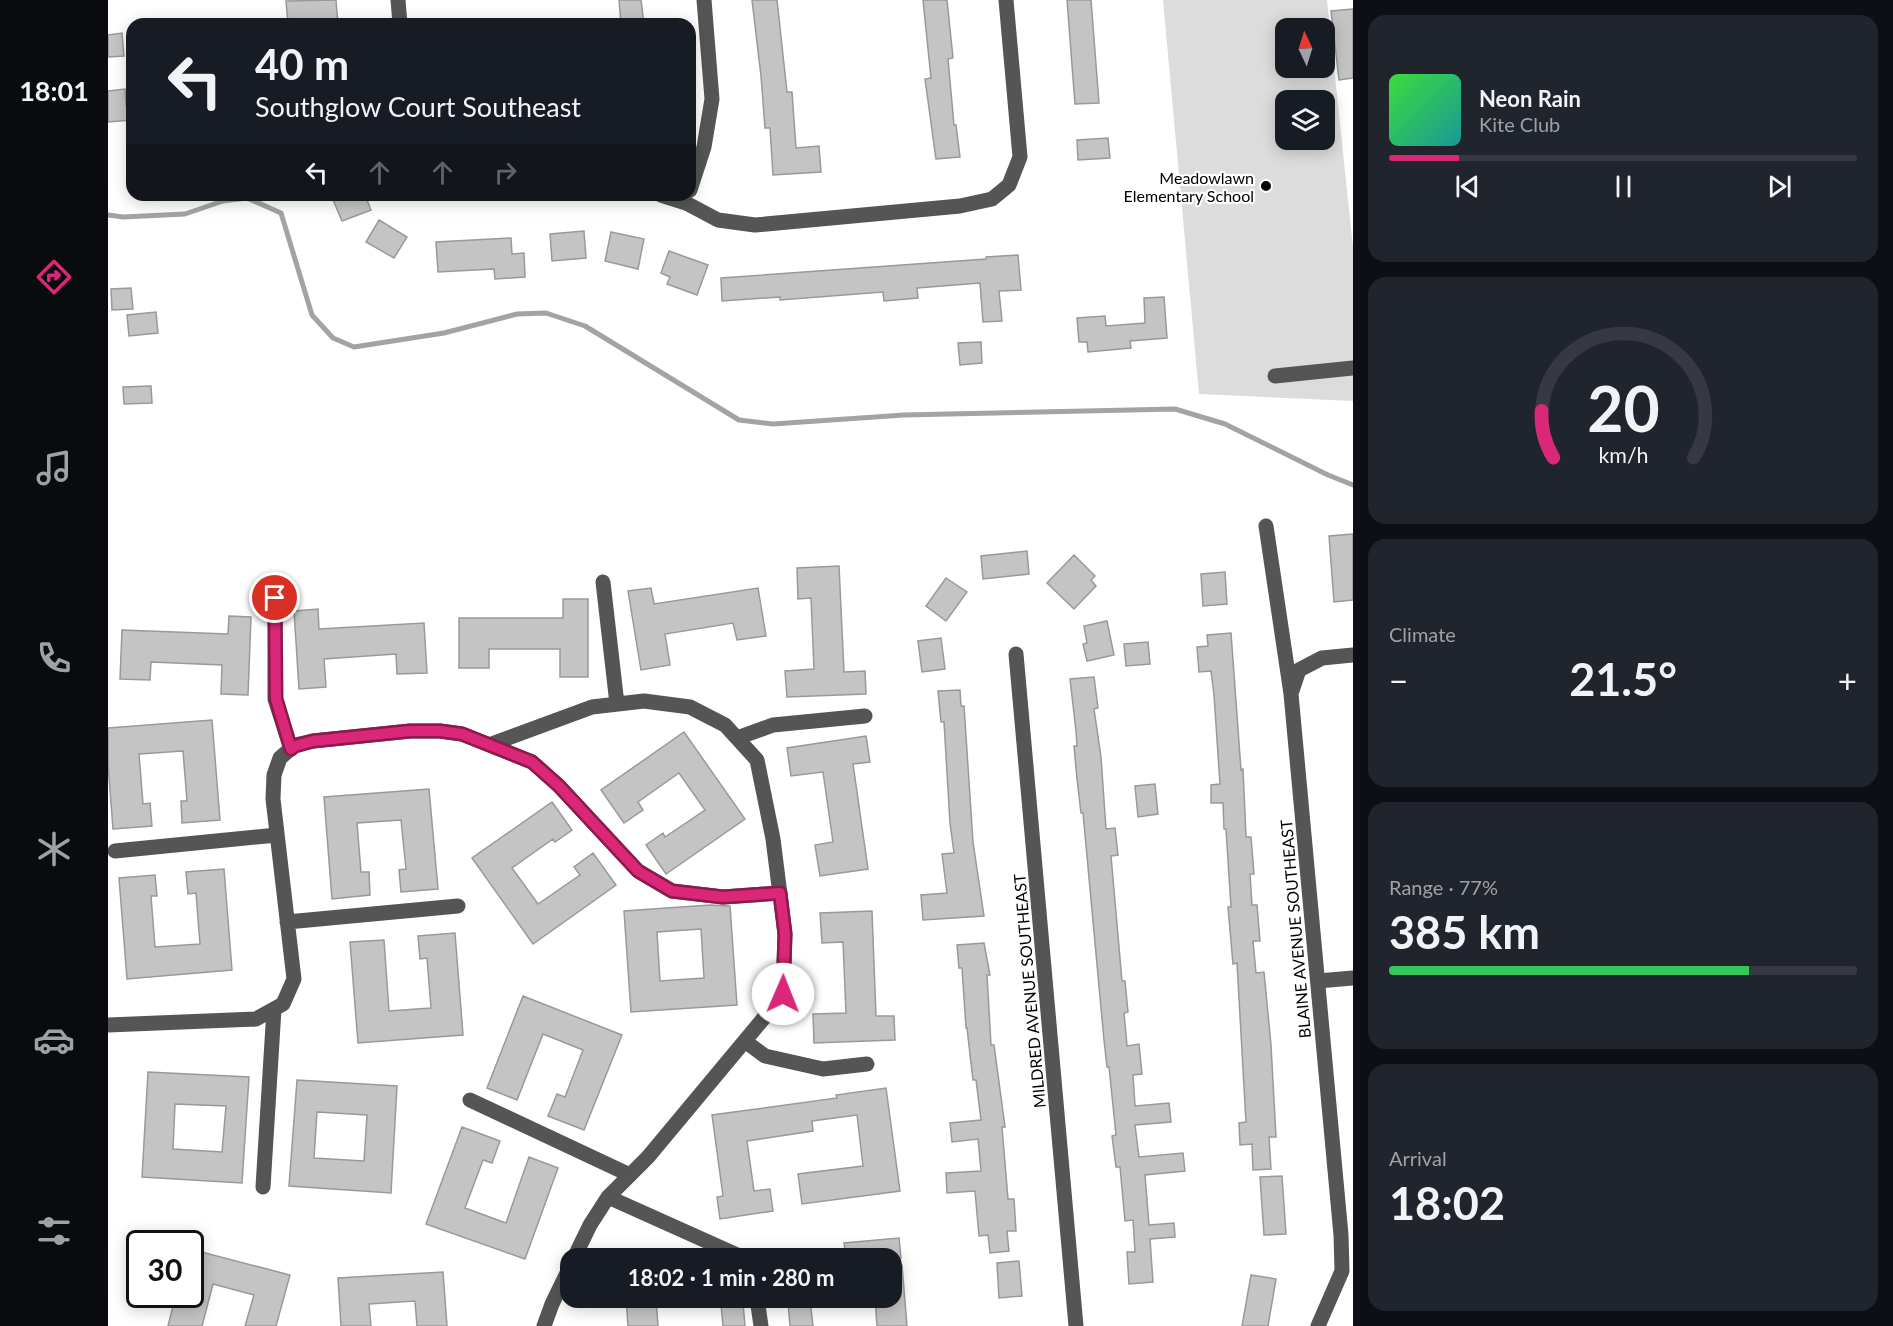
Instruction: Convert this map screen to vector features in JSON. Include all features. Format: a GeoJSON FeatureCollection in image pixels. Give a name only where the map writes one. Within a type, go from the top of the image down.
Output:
{"type":"FeatureCollection","features":[{"type":"Feature","properties":{"kind":"street"},"geometry":{"type":"LineString","coordinates":[[398,0],[400,18]]}},
{"type":"Feature","properties":{"kind":"street"},"geometry":{"type":"LineString","coordinates":[[696,172],[704,147],[712,99],[704,0]]}},
{"type":"Feature","properties":{"kind":"street"},"geometry":{"type":"LineString","coordinates":[[694,201],[718,220],[755,225],[960,206],[992,199],[1009,185],[1020,157],[1006,0]]}},
{"type":"Feature","properties":{"kind":"street"},"geometry":{"type":"LineString","coordinates":[[1275,376],[1353,368]]}},
{"type":"Feature","properties":{"kind":"street","name":"BLAINE AVENUE SOUTHEAST"},"geometry":{"type":"LineString","coordinates":[[1266,526],[1291,694],[1341,1235],[1347,1271],[1318,1326]]}},
{"type":"Feature","properties":{"kind":"street"},"geometry":{"type":"LineString","coordinates":[[603,582],[617,704]]}},
{"type":"Feature","properties":{"kind":"street"},"geometry":{"type":"LineString","coordinates":[[275,598],[276,699],[291,749]]}},
{"type":"Feature","properties":{"kind":"street","name":"MILDRED AVENUE SOUTHEAST"},"geometry":{"type":"LineString","coordinates":[[1016,654],[1077,1326]]}},
{"type":"Feature","properties":{"kind":"street"},"geometry":{"type":"LineString","coordinates":[[1291,694],[1299,670],[1322,658],[1353,655]]}},
{"type":"Feature","properties":{"kind":"street"},"geometry":{"type":"LineString","coordinates":[[489,745],[592,707],[644,701],[690,707],[725,725],[756,760],[773,839],[785,934],[783,994],[746,1042],[648,1156],[608,1197],[579,1248]]}},
{"type":"Feature","properties":{"kind":"street"},"geometry":{"type":"LineString","coordinates":[[737,738],[772,724],[865,716]]}},
{"type":"Feature","properties":{"kind":"street"},"geometry":{"type":"LineString","coordinates":[[108,1025],[256,1019],[283,1004],[294,979],[273,799],[274,775],[280,758],[295,746],[313,741],[410,731],[462,734],[532,762],[559,786],[638,871],[672,891],[723,897],[780,893]]}},
{"type":"Feature","properties":{"kind":"street"},"geometry":{"type":"LineString","coordinates":[[115,851],[277,835]]}},
{"type":"Feature","properties":{"kind":"street"},"geometry":{"type":"LineString","coordinates":[[287,922],[458,906]]}},
{"type":"Feature","properties":{"kind":"street"},"geometry":{"type":"LineString","coordinates":[[1318,981],[1353,978]]}},
{"type":"Feature","properties":{"kind":"street"},"geometry":{"type":"LineString","coordinates":[[263,1187],[274,1009]]}},
{"type":"Feature","properties":{"kind":"street"},"geometry":{"type":"LineString","coordinates":[[746,1042],[765,1056],[823,1069],[867,1064]]}},
{"type":"Feature","properties":{"kind":"street"},"geometry":{"type":"LineString","coordinates":[[470,1100],[630,1174]]}},
{"type":"Feature","properties":{"kind":"street"},"geometry":{"type":"LineString","coordinates":[[608,1197],[722,1248]]}},
{"type":"Feature","properties":{"kind":"street"},"geometry":{"type":"LineString","coordinates":[[544,1326],[560,1288]]}},
{"type":"Feature","properties":{"kind":"street"},"geometry":{"type":"LineString","coordinates":[[758,1308],[761,1326]]}},
{"type":"Feature","properties":{"kind":"shaded area","name":"Meadowlawn Elementary School"},"geometry":{"type":"Polygon","coordinates":[[[1163,0],[1327,0],[1329,18],[1275,18],[1275,78],[1335,78],[1335,76],[1353,247],[1353,401],[1199,394],[1163,0]]]}},
{"type":"Feature","properties":{"kind":"building"},"geometry":{"type":"Polygon","coordinates":[[[336,0],[338,18],[287,18],[286,1],[336,0]]]}},
{"type":"Feature","properties":{"kind":"building"},"geometry":{"type":"Polygon","coordinates":[[[619,0],[641,0],[643,18],[620,18],[619,0]]]}},
{"type":"Feature","properties":{"kind":"building"},"geometry":{"type":"Polygon","coordinates":[[[752,0],[777,0],[787,92],[792,92],[796,148],[819,146],[821,172],[773,175],[770,128],[765,128],[752,0]]]}},
{"type":"Feature","properties":{"kind":"building"},"geometry":{"type":"Polygon","coordinates":[[[923,0],[947,0],[953,58],[948,59],[954,125],[956,125],[960,157],[936,159],[925,79],[931,78],[923,0]]]}},
{"type":"Feature","properties":{"kind":"building"},"geometry":{"type":"Polygon","coordinates":[[[1067,0],[1091,0],[1099,103],[1075,104],[1067,0]]]}},
{"type":"Feature","properties":{"kind":"building"},"geometry":{"type":"Polygon","coordinates":[[[1353,9],[1353,78],[1339,80],[1335,18],[1332,18],[1331,11],[1353,9]]]}},
{"type":"Feature","properties":{"kind":"building"},"geometry":{"type":"Polygon","coordinates":[[[122,33],[124,56],[108,57],[108,35],[122,33]]]}},
{"type":"Feature","properties":{"kind":"building"},"geometry":{"type":"Polygon","coordinates":[[[125,89],[126,120],[108,122],[108,91],[125,89]]]}},
{"type":"Feature","properties":{"kind":"building"},"geometry":{"type":"Polygon","coordinates":[[[1108,138],[1110,158],[1078,160],[1077,140],[1108,138]]]}},
{"type":"Feature","properties":{"kind":"building"},"geometry":{"type":"Polygon","coordinates":[[[334,201],[367,201],[371,210],[342,221],[334,201]]]}},
{"type":"Feature","properties":{"kind":"building"},"geometry":{"type":"Polygon","coordinates":[[[379,220],[407,237],[394,258],[366,242],[379,220]]]}},
{"type":"Feature","properties":{"kind":"building"},"geometry":{"type":"Polygon","coordinates":[[[584,231],[586,258],[552,261],[550,234],[584,231]]]}},
{"type":"Feature","properties":{"kind":"building"},"geometry":{"type":"Polygon","coordinates":[[[611,232],[644,239],[638,269],[605,261],[611,232]]]}},
{"type":"Feature","properties":{"kind":"building"},"geometry":{"type":"Polygon","coordinates":[[[511,238],[512,254],[524,253],[525,277],[495,279],[494,269],[438,272],[436,242],[511,238]]]}},
{"type":"Feature","properties":{"kind":"building"},"geometry":{"type":"Polygon","coordinates":[[[669,251],[708,265],[697,295],[667,284],[670,277],[661,273],[669,251]]]}},
{"type":"Feature","properties":{"kind":"building"},"geometry":{"type":"Polygon","coordinates":[[[1018,255],[1021,290],[999,291],[1002,321],[983,322],[980,283],[917,288],[918,298],[884,301],[883,292],[780,300],[780,297],[722,301],[721,278],[1018,255]]]}},
{"type":"Feature","properties":{"kind":"building"},"geometry":{"type":"Polygon","coordinates":[[[131,288],[133,309],[112,310],[111,289],[131,288]]]}},
{"type":"Feature","properties":{"kind":"building"},"geometry":{"type":"Polygon","coordinates":[[[1164,297],[1167,338],[1130,341],[1131,348],[1088,352],[1087,342],[1079,342],[1077,318],[1105,316],[1106,326],[1145,323],[1144,298],[1164,297]]]}},
{"type":"Feature","properties":{"kind":"building"},"geometry":{"type":"Polygon","coordinates":[[[156,312],[158,333],[129,336],[127,315],[156,312]]]}},
{"type":"Feature","properties":{"kind":"building"},"geometry":{"type":"Polygon","coordinates":[[[981,342],[982,363],[960,365],[958,343],[981,342]]]}},
{"type":"Feature","properties":{"kind":"building"},"geometry":{"type":"Polygon","coordinates":[[[151,386],[152,403],[124,404],[123,387],[151,386]]]}},
{"type":"Feature","properties":{"kind":"building"},"geometry":{"type":"Polygon","coordinates":[[[1353,534],[1353,600],[1334,602],[1329,536],[1353,534]]]}},
{"type":"Feature","properties":{"kind":"building"},"geometry":{"type":"Polygon","coordinates":[[[1027,551],[1029,574],[983,579],[981,556],[1027,551]]]}},
{"type":"Feature","properties":{"kind":"building"},"geometry":{"type":"Polygon","coordinates":[[[1074,555],[1095,576],[1091,580],[1096,586],[1074,609],[1047,583],[1074,555]]]}},
{"type":"Feature","properties":{"kind":"building"},"geometry":{"type":"Polygon","coordinates":[[[839,566],[844,672],[865,671],[866,694],[787,697],[785,671],[814,669],[811,598],[798,599],[797,568],[839,566]]]}},
{"type":"Feature","properties":{"kind":"building"},"geometry":{"type":"Polygon","coordinates":[[[1225,572],[1227,604],[1203,606],[1201,574],[1225,572]]]}},
{"type":"Feature","properties":{"kind":"building"},"geometry":{"type":"Polygon","coordinates":[[[946,578],[967,592],[946,621],[926,606],[946,578]]]}},
{"type":"Feature","properties":{"kind":"building"},"geometry":{"type":"Polygon","coordinates":[[[651,588],[654,604],[758,588],[766,636],[737,640],[733,623],[665,634],[670,665],[641,670],[628,591],[651,588]]]}},
{"type":"Feature","properties":{"kind":"building"},"geometry":{"type":"Polygon","coordinates":[[[563,599],[588,599],[588,677],[560,677],[560,649],[489,649],[489,668],[459,668],[459,618],[563,618],[563,599]]]}},
{"type":"Feature","properties":{"kind":"building"},"geometry":{"type":"Polygon","coordinates":[[[318,609],[319,629],[424,623],[427,673],[397,674],[396,654],[324,659],[326,687],[299,689],[294,611],[318,609]]]}},
{"type":"Feature","properties":{"kind":"building"},"geometry":{"type":"Polygon","coordinates":[[[229,616],[251,617],[248,695],[221,694],[222,665],[151,662],[150,680],[120,679],[122,630],[228,634],[229,616]]]}},
{"type":"Feature","properties":{"kind":"building"},"geometry":{"type":"Polygon","coordinates":[[[1107,621],[1114,655],[1087,661],[1083,644],[1087,643],[1084,626],[1107,621]]]}},
{"type":"Feature","properties":{"kind":"building"},"geometry":{"type":"Polygon","coordinates":[[[1231,633],[1241,770],[1243,769],[1246,837],[1251,837],[1254,874],[1250,874],[1252,905],[1257,905],[1260,941],[1253,941],[1256,973],[1264,972],[1271,1045],[1276,1137],[1269,1137],[1271,1169],[1253,1170],[1252,1144],[1240,1145],[1239,1123],[1246,1122],[1237,963],[1233,964],[1228,907],[1231,907],[1226,829],[1224,829],[1223,803],[1211,803],[1211,785],[1220,784],[1214,695],[1211,671],[1199,672],[1197,647],[1208,646],[1207,635],[1231,633]]]}},
{"type":"Feature","properties":{"kind":"building"},"geometry":{"type":"Polygon","coordinates":[[[941,638],[945,669],[922,672],[918,641],[941,638]]]}},
{"type":"Feature","properties":{"kind":"building"},"geometry":{"type":"Polygon","coordinates":[[[1148,642],[1150,664],[1126,666],[1124,644],[1148,642]]]}},
{"type":"Feature","properties":{"kind":"building"},"geometry":{"type":"Polygon","coordinates":[[[1094,677],[1098,708],[1094,709],[1101,757],[1106,829],[1115,828],[1118,855],[1111,856],[1122,981],[1125,981],[1128,1012],[1124,1013],[1127,1046],[1139,1044],[1142,1074],[1133,1075],[1135,1106],[1169,1103],[1171,1122],[1135,1125],[1139,1157],[1183,1153],[1185,1171],[1145,1175],[1149,1225],[1174,1223],[1175,1237],[1150,1239],[1153,1282],[1129,1284],[1127,1252],[1135,1252],[1133,1220],[1125,1221],[1120,1167],[1116,1167],[1112,1136],[1116,1135],[1104,1040],[1083,813],[1081,813],[1077,779],[1074,746],[1077,746],[1076,731],[1070,679],[1094,677]]]}},
{"type":"Feature","properties":{"kind":"building"},"geometry":{"type":"Polygon","coordinates":[[[960,690],[961,706],[964,706],[973,842],[984,916],[923,920],[921,895],[947,893],[942,854],[954,853],[944,722],[941,722],[938,691],[960,690]]]}},
{"type":"Feature","properties":{"kind":"building"},"geometry":{"type":"Polygon","coordinates":[[[212,720],[220,820],[182,823],[181,801],[187,801],[183,751],[139,754],[143,804],[150,803],[152,826],[113,829],[108,728],[212,720]]]}},
{"type":"Feature","properties":{"kind":"building"},"geometry":{"type":"Polygon","coordinates":[[[684,732],[745,819],[666,874],[646,845],[663,833],[665,837],[705,810],[679,773],[638,802],[643,810],[624,823],[601,790],[684,732]]]}},
{"type":"Feature","properties":{"kind":"building"},"geometry":{"type":"Polygon","coordinates":[[[866,736],[870,762],[853,764],[868,869],[820,876],[815,845],[833,842],[823,772],[791,776],[787,748],[866,736]]]}},
{"type":"Feature","properties":{"kind":"building"},"geometry":{"type":"Polygon","coordinates":[[[1155,784],[1158,814],[1138,817],[1135,786],[1155,784]]]}},
{"type":"Feature","properties":{"kind":"building"},"geometry":{"type":"Polygon","coordinates":[[[429,789],[438,889],[401,892],[399,870],[406,869],[401,820],[357,823],[361,872],[369,872],[370,895],[332,899],[324,797],[429,789]]]}},
{"type":"Feature","properties":{"kind":"building"},"geometry":{"type":"Polygon","coordinates":[[[552,802],[572,830],[555,842],[553,839],[512,868],[538,904],[580,875],[574,867],[593,853],[616,885],[533,944],[472,858],[552,802]]]}},
{"type":"Feature","properties":{"kind":"building"},"geometry":{"type":"Polygon","coordinates":[[[224,869],[232,970],[127,979],[119,878],[155,875],[157,896],[151,896],[155,947],[200,944],[196,893],[188,894],[186,872],[224,869]]]}},
{"type":"Feature","properties":{"kind":"building"},"geometry":{"type":"Polygon","coordinates":[[[710,905],[730,906],[737,1005],[631,1012],[624,911],[710,905]],[[701,929],[657,932],[660,981],[704,978],[701,929]]]}},
{"type":"Feature","properties":{"kind":"building"},"geometry":{"type":"Polygon","coordinates":[[[872,911],[876,1016],[894,1016],[895,1040],[814,1043],[813,1014],[846,1013],[843,942],[822,943],[820,913],[872,911]]]}},
{"type":"Feature","properties":{"kind":"building"},"geometry":{"type":"Polygon","coordinates":[[[455,933],[463,1035],[358,1043],[350,942],[384,940],[389,1011],[431,1008],[427,958],[420,959],[418,936],[455,933]]]}},
{"type":"Feature","properties":{"kind":"building"},"geometry":{"type":"Polygon","coordinates":[[[984,943],[990,975],[987,975],[991,1045],[994,1045],[1005,1127],[1002,1127],[1008,1199],[1014,1199],[1016,1231],[1007,1231],[1009,1251],[990,1253],[988,1235],[979,1236],[975,1191],[947,1193],[946,1173],[981,1171],[978,1139],[952,1142],[950,1123],[981,1120],[976,1080],[973,1080],[966,1028],[962,968],[959,968],[957,945],[984,943]]]}},
{"type":"Feature","properties":{"kind":"building"},"geometry":{"type":"Polygon","coordinates":[[[523,996],[622,1035],[584,1130],[548,1116],[557,1094],[565,1097],[583,1050],[543,1034],[517,1100],[487,1088],[523,996]]]}},
{"type":"Feature","properties":{"kind":"building"},"geometry":{"type":"Polygon","coordinates":[[[148,1072],[249,1077],[242,1183],[142,1177],[148,1072]],[[175,1104],[173,1149],[222,1152],[226,1106],[175,1104]]]}},
{"type":"Feature","properties":{"kind":"building"},"geometry":{"type":"Polygon","coordinates":[[[297,1080],[397,1086],[391,1193],[289,1186],[297,1080]],[[317,1112],[314,1158],[364,1161],[367,1115],[317,1112]]]}},
{"type":"Feature","properties":{"kind":"building"},"geometry":{"type":"Polygon","coordinates":[[[886,1088],[900,1191],[802,1204],[798,1174],[863,1166],[857,1115],[812,1121],[813,1131],[747,1141],[754,1191],[770,1189],[773,1211],[720,1219],[717,1197],[723,1196],[712,1115],[837,1098],[836,1095],[886,1088]]]}},
{"type":"Feature","properties":{"kind":"building"},"geometry":{"type":"Polygon","coordinates":[[[462,1127],[500,1141],[492,1163],[483,1160],[465,1208],[506,1223],[529,1157],[558,1168],[525,1259],[426,1224],[462,1127]]]}},
{"type":"Feature","properties":{"kind":"building"},"geometry":{"type":"Polygon","coordinates":[[[1282,1176],[1286,1234],[1264,1235],[1260,1177],[1282,1176]]]}},
{"type":"Feature","properties":{"kind":"building"},"geometry":{"type":"Polygon","coordinates":[[[899,1238],[900,1248],[845,1248],[844,1243],[899,1238]]]}},
{"type":"Feature","properties":{"kind":"building"},"geometry":{"type":"Polygon","coordinates":[[[204,1253],[290,1275],[276,1326],[245,1326],[254,1295],[213,1284],[202,1326],[168,1326],[172,1308],[204,1308],[204,1253]]]}},
{"type":"Feature","properties":{"kind":"building"},"geometry":{"type":"Polygon","coordinates":[[[1019,1261],[1022,1296],[999,1298],[997,1263],[1019,1261]]]}},
{"type":"Feature","properties":{"kind":"building"},"geometry":{"type":"Polygon","coordinates":[[[902,1265],[907,1326],[877,1326],[876,1308],[902,1308],[902,1265]]]}},
{"type":"Feature","properties":{"kind":"building"},"geometry":{"type":"Polygon","coordinates":[[[443,1272],[447,1326],[417,1326],[415,1301],[369,1304],[371,1326],[341,1326],[338,1278],[443,1272]]]}},
{"type":"Feature","properties":{"kind":"building"},"geometry":{"type":"Polygon","coordinates":[[[1251,1275],[1276,1279],[1268,1326],[1242,1326],[1251,1275]]]}},
{"type":"Feature","properties":{"kind":"building"},"geometry":{"type":"Polygon","coordinates":[[[627,1308],[657,1308],[658,1326],[628,1326],[627,1308]]]}},
{"type":"Feature","properties":{"kind":"building"},"geometry":{"type":"Polygon","coordinates":[[[721,1308],[743,1308],[745,1326],[723,1326],[721,1308]]]}},
{"type":"Feature","properties":{"kind":"building"},"geometry":{"type":"Polygon","coordinates":[[[788,1308],[811,1308],[813,1326],[790,1326],[788,1308]]]}},
{"type":"Feature","properties":{"kind":"waterway"},"geometry":{"type":"LineString","coordinates":[[108,215],[123,217],[185,214],[223,201]]}},
{"type":"Feature","properties":{"kind":"waterway"},"geometry":{"type":"LineString","coordinates":[[254,201],[281,213],[312,315],[333,338],[354,347],[444,333],[517,314],[546,313],[585,326],[739,420],[773,424],[904,415],[1175,409],[1225,424],[1353,485]]}},
{"type":"Feature","properties":{"kind":"place","name":"Meadowlawn Elementary School"},"geometry":{"type":"Point","coordinates":[1266,186]}},
{"type":"Feature","properties":{"kind":"route"},"geometry":{"type":"LineString","coordinates":[[275,598],[276,699],[291,749],[313,741],[410,731],[440,731],[462,734],[532,762],[559,786],[638,871],[672,891],[723,897],[780,893],[785,934],[783,994]]}}]}
